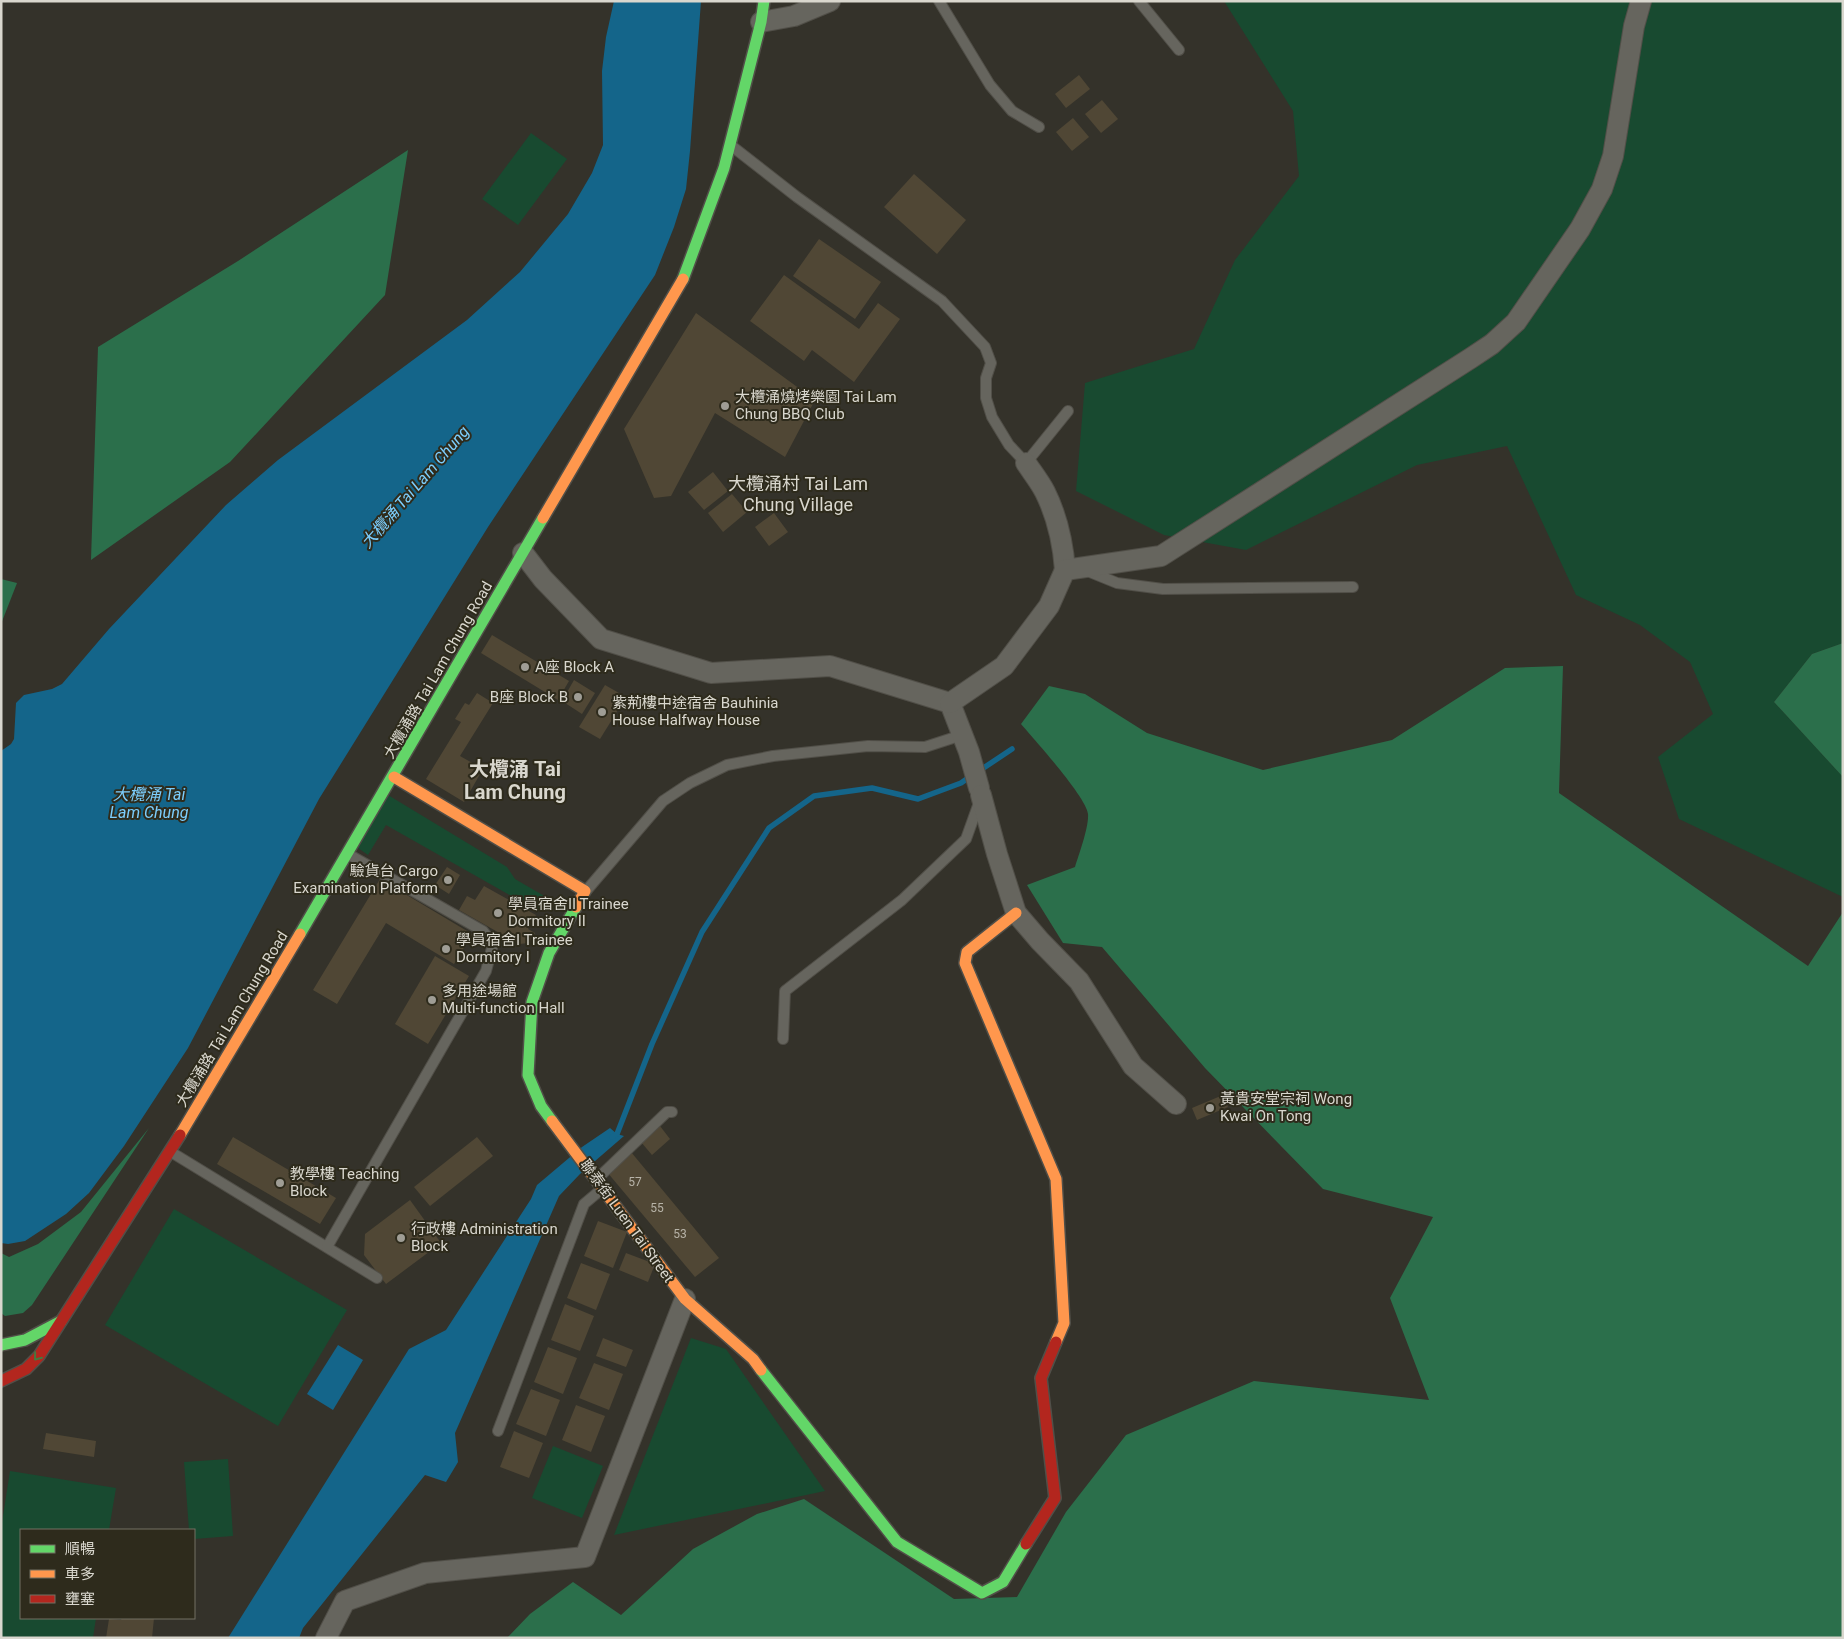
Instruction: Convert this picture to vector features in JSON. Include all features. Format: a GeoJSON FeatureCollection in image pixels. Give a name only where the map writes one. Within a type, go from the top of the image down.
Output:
{"type":"FeatureCollection","features":[{"type":"Feature","properties":{"kind":"street","name":"大欖涌路 Tai Lam Chung Road"},"geometry":{"type":"LineString","coordinates":[[1,1380],[26,1369],[39,1356],[170,1151],[394,777],[683,278],[724,168],[761,22],[764,1]]}},
{"type":"Feature","properties":{"kind":"street"},"geometry":{"type":"LineString","coordinates":[[761,22],[794,16],[830,1]]}},
{"type":"Feature","properties":{"kind":"street"},"geometry":{"type":"LineString","coordinates":[[950,703],[1004,666],[1049,606],[1072,569],[1161,556],[1471,358],[1509,329],[1580,229],[1606,181],[1613,156],[1634,26],[1641,1]]}},
{"type":"Feature","properties":{"kind":"street"},"geometry":{"type":"LineString","coordinates":[[1026,462],[1045,491],[1058,526],[1064,552],[1072,569]]}},
{"type":"Feature","properties":{"kind":"street"},"geometry":{"type":"LineString","coordinates":[[523,553],[543,579],[601,639],[711,673],[830,666],[950,703]]}},
{"type":"Feature","properties":{"kind":"street"},"geometry":{"type":"LineString","coordinates":[[950,703],[980,791],[997,854],[1016,913],[1040,941],[1080,981],[1133,1066],[1176,1104]]}},
{"type":"Feature","properties":{"kind":"street"},"geometry":{"type":"LineString","coordinates":[[394,777],[585,891]]}},
{"type":"Feature","properties":{"kind":"street","name":"聯泰街 Luen Tai Street"},"geometry":{"type":"LineString","coordinates":[[585,891],[549,953],[532,1002],[528,1075],[541,1106],[598,1179],[685,1299],[753,1359],[897,1542],[982,1593],[1003,1582],[1055,1498],[1041,1378],[1064,1323],[1056,1179],[965,963],[967,952],[1016,913]]}},
{"type":"Feature","properties":{"kind":"street"},"geometry":{"type":"LineString","coordinates":[[326,1638],[345,1601],[425,1572],[584,1557],[685,1299]]}},
{"type":"Feature","properties":{"kind":"street"},"geometry":{"type":"LineString","coordinates":[[1,1345],[13,1344],[63,1321]]}},
{"type":"Feature","properties":{"kind":"lane"},"geometry":{"type":"LineString","coordinates":[[939,1],[990,85],[1012,111],[1039,128]]}},
{"type":"Feature","properties":{"kind":"lane"},"geometry":{"type":"LineString","coordinates":[[1139,1],[1179,50]]}},
{"type":"Feature","properties":{"kind":"lane"},"geometry":{"type":"LineString","coordinates":[[730,145],[797,197],[942,302],[985,347],[990,363],[986,378],[986,398],[992,416],[1009,445],[1026,462],[1068,411]]}},
{"type":"Feature","properties":{"kind":"lane"},"geometry":{"type":"LineString","coordinates":[[1072,569],[1117,583],[1163,589],[1353,587]]}},
{"type":"Feature","properties":{"kind":"lane"},"geometry":{"type":"LineString","coordinates":[[585,891],[664,801],[690,783],[727,765],[773,756],[868,746],[925,747],[965,744]]}},
{"type":"Feature","properties":{"kind":"lane"},"geometry":{"type":"LineString","coordinates":[[783,1039],[785,991],[902,900],[966,839],[980,791]]}},
{"type":"Feature","properties":{"kind":"lane"},"geometry":{"type":"LineString","coordinates":[[327,1247],[486,971],[494,944],[483,930],[348,854]]}},
{"type":"Feature","properties":{"kind":"lane"},"geometry":{"type":"LineString","coordinates":[[498,1431],[584,1204],[598,1179],[667,1112],[672,1112]]}},
{"type":"Feature","properties":{"kind":"lane"},"geometry":{"type":"LineString","coordinates":[[170,1151],[376,1278]]}},
{"type":"Feature","properties":{"kind":"green space"},"geometry":{"type":"Polygon","coordinates":[[[1224,1],[1843,1],[1843,643],[1812,654],[1774,702],[1843,777],[1843,897],[1679,819],[1658,757],[1713,714],[1690,662],[1640,625],[1576,595],[1507,446],[1417,465],[1246,550],[1164,535],[1076,491],[1085,383],[1194,349],[1235,260],[1299,176],[1293,111],[1224,1]]]}},
{"type":"Feature","properties":{"kind":"green space"},"geometry":{"type":"Polygon","coordinates":[[[531,133],[567,159],[518,225],[482,199],[531,133]]]}},
{"type":"Feature","properties":{"kind":"green space"},"geometry":{"type":"Polygon","coordinates":[[[408,150],[385,295],[230,462],[91,560],[98,347],[238,261],[408,150]]]}},
{"type":"Feature","properties":{"kind":"green space"},"geometry":{"type":"Polygon","coordinates":[[[1,579],[17,583],[1,624],[1,579]]]}},
{"type":"Feature","properties":{"kind":"green space"},"geometry":{"type":"Polygon","coordinates":[[[1843,643],[1843,777],[1774,702],[1812,654],[1843,643]]]}},
{"type":"Feature","properties":{"kind":"green space"},"geometry":{"type":"Polygon","coordinates":[[[1563,666],[1559,793],[1808,966],[1843,912],[1843,1638],[507,1638],[530,1614],[573,1582],[621,1615],[693,1549],[757,1514],[804,1499],[954,1599],[1017,1597],[1066,1512],[1126,1435],[1254,1381],[1429,1400],[1390,1298],[1433,1217],[1323,1189],[1205,1068],[1102,947],[1063,943],[1027,885],[1075,867],[1085,833],[1088,814],[1070,782],[1021,724],[1049,686],[1085,694],[1147,733],[1263,770],[1392,740],[1505,668],[1563,666]]]}},
{"type":"Feature","properties":{"kind":"green space"},"geometry":{"type":"Polygon","coordinates":[[[388,795],[507,867],[515,879],[546,897],[538,911],[386,825],[368,855],[358,848],[388,795]]]}},
{"type":"Feature","properties":{"kind":"green space"},"geometry":{"type":"Polygon","coordinates":[[[149,1128],[32,1305],[23,1313],[5,1316],[1,1313],[1,1253],[9,1257],[38,1244],[81,1212],[149,1128]]]}},
{"type":"Feature","properties":{"kind":"green space"},"geometry":{"type":"Polygon","coordinates":[[[174,1209],[347,1310],[278,1426],[105,1325],[174,1209]]]}},
{"type":"Feature","properties":{"kind":"green space"},"geometry":{"type":"Polygon","coordinates":[[[691,1338],[726,1349],[825,1491],[614,1535],[691,1338]]]}},
{"type":"Feature","properties":{"kind":"green space"},"geometry":{"type":"Polygon","coordinates":[[[553,1446],[603,1466],[582,1518],[532,1498],[553,1446]]]}},
{"type":"Feature","properties":{"kind":"green space"},"geometry":{"type":"Polygon","coordinates":[[[228,1459],[233,1536],[195,1539],[195,1529],[189,1529],[184,1462],[228,1459]]]}},
{"type":"Feature","properties":{"kind":"green space"},"geometry":{"type":"Polygon","coordinates":[[[10,1471],[116,1488],[109,1529],[20,1529],[20,1619],[96,1619],[93,1638],[1,1638],[1,1529],[10,1471]]]}},
{"type":"Feature","properties":{"kind":"water","name":"大欖涌 Tai Lam Chung"},"geometry":{"type":"Polygon","coordinates":[[[614,1],[701,1],[686,189],[674,227],[655,275],[488,527],[319,799],[188,1048],[124,1146],[89,1193],[66,1214],[25,1241],[8,1244],[1,1243],[1,751],[11,744],[14,739],[16,703],[24,695],[52,689],[62,684],[109,629],[226,505],[278,460],[467,320],[520,272],[568,214],[592,173],[603,145],[602,71],[606,37],[614,1]]]}},
{"type":"Feature","properties":{"kind":"water"},"geometry":{"type":"Polygon","coordinates":[[[610,1128],[617,1134],[624,1136],[580,1174],[559,1196],[455,1433],[458,1462],[446,1482],[425,1475],[303,1628],[299,1638],[228,1638],[409,1349],[446,1330],[531,1199],[537,1185],[582,1147],[610,1128]]]}},
{"type":"Feature","properties":{"kind":"water"},"geometry":{"type":"Polygon","coordinates":[[[338,1345],[363,1360],[333,1410],[307,1394],[338,1345]]]}},
{"type":"Feature","properties":{"kind":"building"},"geometry":{"type":"Polygon","coordinates":[[[1079,75],[1090,89],[1066,108],[1055,94],[1079,75]]]}},
{"type":"Feature","properties":{"kind":"building"},"geometry":{"type":"Polygon","coordinates":[[[1102,100],[1118,119],[1101,133],[1085,114],[1102,100]]]}},
{"type":"Feature","properties":{"kind":"building"},"geometry":{"type":"Polygon","coordinates":[[[1073,118],[1089,137],[1072,151],[1056,132],[1073,118]]]}},
{"type":"Feature","properties":{"kind":"building"},"geometry":{"type":"Polygon","coordinates":[[[914,174],[966,220],[937,254],[884,207],[914,174]]]}},
{"type":"Feature","properties":{"kind":"building"},"geometry":{"type":"Polygon","coordinates":[[[819,239],[881,282],[855,319],[793,276],[819,239]]]}},
{"type":"Feature","properties":{"kind":"building"},"geometry":{"type":"Polygon","coordinates":[[[784,275],[859,329],[878,303],[900,319],[854,382],[812,350],[804,361],[750,321],[784,275]]]}},
{"type":"Feature","properties":{"kind":"building","name":"大欖涌燒烤樂園 Tai Lam Chung BBQ Club"},"geometry":{"type":"Polygon","coordinates":[[[696,313],[815,400],[785,457],[715,413],[671,496],[654,498],[624,429],[696,313]]]}},
{"type":"Feature","properties":{"kind":"building"},"geometry":{"type":"Polygon","coordinates":[[[713,472],[728,491],[704,510],[688,492],[713,472]]]}},
{"type":"Feature","properties":{"kind":"building"},"geometry":{"type":"Polygon","coordinates":[[[732,494],[747,512],[723,532],[708,513],[732,494]]]}},
{"type":"Feature","properties":{"kind":"building"},"geometry":{"type":"Polygon","coordinates":[[[774,513],[788,532],[769,546],[755,527],[774,513]]]}},
{"type":"Feature","properties":{"kind":"building","name":"A座 Block A"},"geometry":{"type":"Polygon","coordinates":[[[492,635],[569,681],[558,700],[481,653],[492,635]]]}},
{"type":"Feature","properties":{"kind":"building","name":"B座 Block B"},"geometry":{"type":"Polygon","coordinates":[[[574,680],[595,693],[582,714],[562,701],[574,680]]]}},
{"type":"Feature","properties":{"kind":"building","name":"紫荊樓中途宿舍 Bauhinia House Halfway House"},"geometry":{"type":"Polygon","coordinates":[[[605,685],[626,697],[600,739],[579,727],[605,685]]]}},
{"type":"Feature","properties":{"kind":"building"},"geometry":{"type":"Polygon","coordinates":[[[477,693],[493,703],[460,756],[483,769],[464,802],[426,779],[461,722],[455,719],[465,703],[469,705],[477,693]]]}},
{"type":"Feature","properties":{"kind":"building","name":"驗貨台 Cargo Examination Platform"},"geometry":{"type":"Polygon","coordinates":[[[447,867],[460,875],[449,894],[435,885],[447,867]]]}},
{"type":"Feature","properties":{"kind":"building","name":"學員宿舍I Trainee Dormitory I"},"geometry":{"type":"Polygon","coordinates":[[[380,879],[472,934],[454,964],[386,923],[337,1004],[313,990],[380,879]]]}},
{"type":"Feature","properties":{"kind":"building","name":"學員宿舍II Trainee Dormitory II"},"geometry":{"type":"Polygon","coordinates":[[[484,886],[536,915],[528,929],[535,933],[529,943],[519,944],[459,910],[467,896],[475,900],[484,886]]]}},
{"type":"Feature","properties":{"kind":"building","name":"多用途場館 Multi-function Hall"},"geometry":{"type":"Polygon","coordinates":[[[435,956],[469,976],[428,1044],[395,1024],[435,956]]]}},
{"type":"Feature","properties":{"kind":"building","name":"黃貴安堂宗祠 Wong Kwai On Tong"},"geometry":{"type":"Polygon","coordinates":[[[1223,1095],[1228,1107],[1197,1120],[1192,1108],[1223,1095]]]}},
{"type":"Feature","properties":{"kind":"building"},"geometry":{"type":"Polygon","coordinates":[[[660,1126],[670,1139],[652,1155],[641,1142],[660,1126]]]}},
{"type":"Feature","properties":{"kind":"building","name":"教學樓 Teaching Block"},"geometry":{"type":"Polygon","coordinates":[[[233,1137],[336,1198],[320,1224],[217,1164],[233,1137]]]}},
{"type":"Feature","properties":{"kind":"building"},"geometry":{"type":"Polygon","coordinates":[[[477,1137],[493,1156],[430,1206],[414,1187],[477,1137]]]}},
{"type":"Feature","properties":{"kind":"building"},"geometry":{"type":"Polygon","coordinates":[[[631,1152],[719,1258],[695,1277],[607,1172],[631,1152]]]}},
{"type":"Feature","properties":{"kind":"building","name":"行政樓 Administration Block"},"geometry":{"type":"Polygon","coordinates":[[[410,1200],[441,1243],[386,1284],[364,1255],[365,1234],[410,1200]]]}},
{"type":"Feature","properties":{"kind":"building"},"geometry":{"type":"Polygon","coordinates":[[[598,1221],[627,1232],[613,1268],[584,1256],[598,1221]]]}},
{"type":"Feature","properties":{"kind":"building"},"geometry":{"type":"Polygon","coordinates":[[[626,1253],[655,1264],[648,1282],[619,1270],[626,1253]]]}},
{"type":"Feature","properties":{"kind":"building"},"geometry":{"type":"Polygon","coordinates":[[[581,1263],[610,1274],[596,1310],[567,1298],[581,1263]]]}},
{"type":"Feature","properties":{"kind":"building"},"geometry":{"type":"Polygon","coordinates":[[[565,1304],[594,1316],[580,1351],[551,1340],[565,1304]]]}},
{"type":"Feature","properties":{"kind":"building"},"geometry":{"type":"Polygon","coordinates":[[[603,1338],[633,1350],[626,1367],[596,1356],[603,1338]]]}},
{"type":"Feature","properties":{"kind":"building"},"geometry":{"type":"Polygon","coordinates":[[[548,1347],[577,1358],[563,1394],[534,1382],[548,1347]]]}},
{"type":"Feature","properties":{"kind":"building"},"geometry":{"type":"Polygon","coordinates":[[[594,1363],[623,1374],[609,1410],[579,1398],[594,1363]]]}},
{"type":"Feature","properties":{"kind":"building"},"geometry":{"type":"Polygon","coordinates":[[[531,1389],[560,1400],[546,1436],[516,1424],[531,1389]]]}},
{"type":"Feature","properties":{"kind":"building"},"geometry":{"type":"Polygon","coordinates":[[[576,1405],[605,1416],[591,1452],[562,1440],[576,1405]]]}},
{"type":"Feature","properties":{"kind":"building"},"geometry":{"type":"Polygon","coordinates":[[[514,1431],[543,1443],[529,1478],[500,1467],[514,1431]]]}},
{"type":"Feature","properties":{"kind":"building"},"geometry":{"type":"Polygon","coordinates":[[[46,1433],[96,1441],[94,1457],[43,1449],[46,1433]]]}},
{"type":"Feature","properties":{"kind":"building"},"geometry":{"type":"Polygon","coordinates":[[[109,1619],[154,1619],[152,1638],[106,1638],[109,1619]]]}},
{"type":"Feature","properties":{"kind":"waterway"},"geometry":{"type":"LineString","coordinates":[[979,771],[1012,749]]}},
{"type":"Feature","properties":{"kind":"waterway"},"geometry":{"type":"LineString","coordinates":[[612,1137],[617,1134],[652,1044],[702,932],[769,828],[814,796],[872,788],[918,799],[961,783],[971,776]]}},
{"type":"Feature","properties":{"kind":"traffic: fast"},"geometry":{"type":"LineString","coordinates":[[683,279],[724,168],[761,22],[764,1]]}},
{"type":"Feature","properties":{"kind":"traffic: fast"},"geometry":{"type":"LineString","coordinates":[[300,934],[543,518]]}},
{"type":"Feature","properties":{"kind":"traffic: fast"},"geometry":{"type":"LineString","coordinates":[[552,1121],[541,1106],[528,1075],[532,1002],[549,953],[576,907]]}},
{"type":"Feature","properties":{"kind":"traffic: fast"},"geometry":{"type":"LineString","coordinates":[[1,1345],[25,1340],[61,1321]]}},
{"type":"Feature","properties":{"kind":"traffic: fast"},"geometry":{"type":"LineString","coordinates":[[761,1370],[897,1542],[982,1593],[1003,1582],[1026,1544]]}},
{"type":"Feature","properties":{"kind":"traffic: slow"},"geometry":{"type":"LineString","coordinates":[[543,518],[683,279]]}},
{"type":"Feature","properties":{"kind":"traffic: slow"},"geometry":{"type":"LineString","coordinates":[[394,777],[585,891],[576,907]]}},
{"type":"Feature","properties":{"kind":"traffic: slow"},"geometry":{"type":"LineString","coordinates":[[1016,913],[967,952],[965,963],[1056,1179],[1064,1323],[1056,1342]]}},
{"type":"Feature","properties":{"kind":"traffic: slow"},"geometry":{"type":"LineString","coordinates":[[180,1135],[300,934]]}},
{"type":"Feature","properties":{"kind":"traffic: slow"},"geometry":{"type":"LineString","coordinates":[[552,1121],[685,1299],[753,1359],[761,1370]]}},
{"type":"Feature","properties":{"kind":"traffic: jam"},"geometry":{"type":"LineString","coordinates":[[1,1381],[26,1369],[39,1356],[180,1135]]}},
{"type":"Feature","properties":{"kind":"traffic: jam"},"geometry":{"type":"LineString","coordinates":[[1026,1544],[1055,1498],[1041,1378],[1056,1342]]}},
{"type":"Feature","properties":{"kind":"place","name":"大欖涌燒烤樂園 Tai Lam Chung BBQ Club"},"geometry":{"type":"Point","coordinates":[725,406]}},
{"type":"Feature","properties":{"kind":"place","name":"A座 Block A"},"geometry":{"type":"Point","coordinates":[525,667]}},
{"type":"Feature","properties":{"kind":"place","name":"B座 Block B"},"geometry":{"type":"Point","coordinates":[578,697]}},
{"type":"Feature","properties":{"kind":"place","name":"紫荊樓中途宿舍 Bauhinia House Halfway House"},"geometry":{"type":"Point","coordinates":[602,712]}},
{"type":"Feature","properties":{"kind":"place","name":"驗貨台 Cargo Examination Platform"},"geometry":{"type":"Point","coordinates":[448,880]}},
{"type":"Feature","properties":{"kind":"place","name":"學員宿舍II Trainee Dormitory II"},"geometry":{"type":"Point","coordinates":[498,913]}},
{"type":"Feature","properties":{"kind":"place","name":"學員宿舍I Trainee Dormitory I"},"geometry":{"type":"Point","coordinates":[446,949]}},
{"type":"Feature","properties":{"kind":"place","name":"多用途場館 Multi-function Hall"},"geometry":{"type":"Point","coordinates":[432,1000]}},
{"type":"Feature","properties":{"kind":"place","name":"黃貴安堂宗祠 Wong Kwai On Tong"},"geometry":{"type":"Point","coordinates":[1210,1108]}},
{"type":"Feature","properties":{"kind":"place","name":"教學樓 Teaching Block"},"geometry":{"type":"Point","coordinates":[280,1183]}},
{"type":"Feature","properties":{"kind":"place","name":"行政樓 Administration Block"},"geometry":{"type":"Point","coordinates":[401,1238]}},
{"type":"Feature","properties":{"kind":"district","name":"大欖涌村 Tai Lam Chung Village"},"geometry":{"type":"Point","coordinates":[798,493]}},
{"type":"Feature","properties":{"kind":"district","name":"大欖涌 Tai Lam Chung"},"geometry":{"type":"Point","coordinates":[515,780]}}]}
